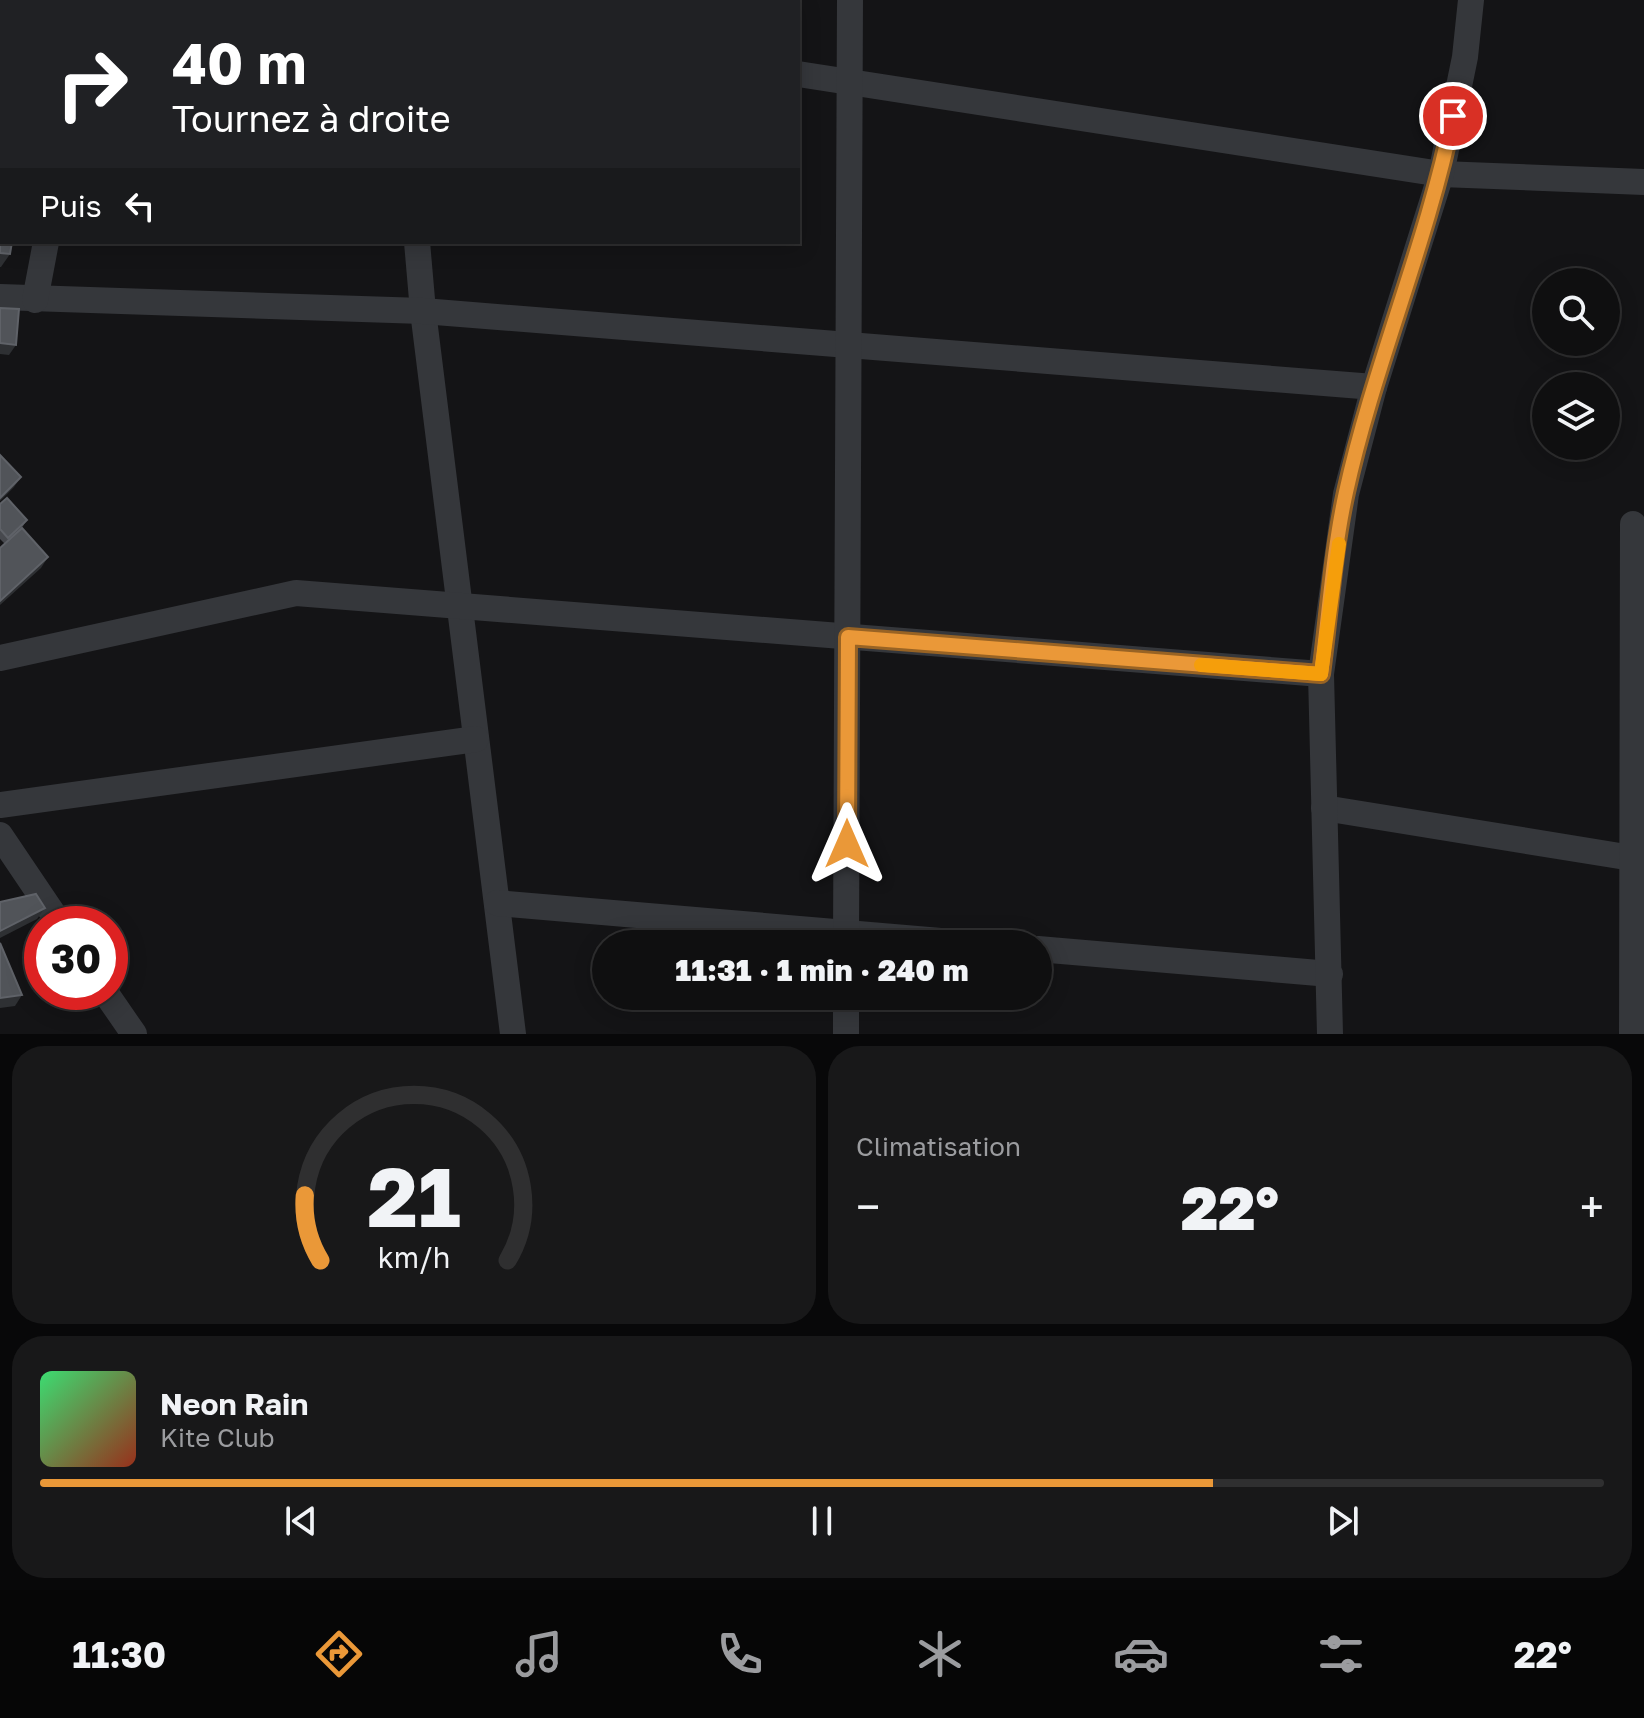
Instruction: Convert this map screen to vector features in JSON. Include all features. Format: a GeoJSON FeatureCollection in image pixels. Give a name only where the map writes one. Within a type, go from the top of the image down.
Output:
{"type":"FeatureCollection","features":[{"type":"Feature","properties":{"kind":"street"},"geometry":{"type":"LineString","coordinates":[[846,930],[850,0]]}},
{"type":"Feature","properties":{"kind":"street"},"geometry":{"type":"LineString","coordinates":[[1330,1034],[1321,674],[1346,494],[1374,387],[1441,174],[1465,57],[1471,0]]}},
{"type":"Feature","properties":{"kind":"street"},"geometry":{"type":"LineString","coordinates":[[800,74],[1441,174],[1644,182]]}},
{"type":"Feature","properties":{"kind":"street"},"geometry":{"type":"LineString","coordinates":[[35,300],[46,244]]}},
{"type":"Feature","properties":{"kind":"street"},"geometry":{"type":"LineString","coordinates":[[417,244],[513,1034]]}},
{"type":"Feature","properties":{"kind":"street"},"geometry":{"type":"LineString","coordinates":[[0,297],[423,311],[1374,387]]}},
{"type":"Feature","properties":{"kind":"street"},"geometry":{"type":"LineString","coordinates":[[1632,1034],[1633,524]]}},
{"type":"Feature","properties":{"kind":"street"},"geometry":{"type":"LineString","coordinates":[[0,658],[296,593],[1321,674]]}},
{"type":"Feature","properties":{"kind":"street"},"geometry":{"type":"LineString","coordinates":[[0,805],[476,739]]}},
{"type":"Feature","properties":{"kind":"street"},"geometry":{"type":"LineString","coordinates":[[1324,808],[1632,858]]}},
{"type":"Feature","properties":{"kind":"street"},"geometry":{"type":"LineString","coordinates":[[0,835],[48,906]]}},
{"type":"Feature","properties":{"kind":"street"},"geometry":{"type":"LineString","coordinates":[[497,903],[759,930]]}},
{"type":"Feature","properties":{"kind":"street"},"geometry":{"type":"LineString","coordinates":[[1052,950],[1330,974]]}},
{"type":"Feature","properties":{"kind":"street"},"geometry":{"type":"LineString","coordinates":[[117,1010],[134,1034]]}},
{"type":"Feature","properties":{"kind":"street"},"geometry":{"type":"LineString","coordinates":[[846,1010],[846,1034]]}},
{"type":"Feature","properties":{"kind":"building"},"geometry":{"type":"Polygon","coordinates":[[[0,244],[12,244],[10,254],[0,253],[0,244]]]}},
{"type":"Feature","properties":{"kind":"building"},"geometry":{"type":"Polygon","coordinates":[[[0,308],[19,309],[16,345],[0,343],[0,308]]]}},
{"type":"Feature","properties":{"kind":"building"},"geometry":{"type":"Polygon","coordinates":[[[0,455],[21,477],[0,498],[0,455]]]}},
{"type":"Feature","properties":{"kind":"building"},"geometry":{"type":"Polygon","coordinates":[[[7,498],[27,520],[8,538],[0,529],[0,504],[7,498]]]}},
{"type":"Feature","properties":{"kind":"building"},"geometry":{"type":"Polygon","coordinates":[[[22,528],[48,557],[0,601],[0,548],[22,528]]]}},
{"type":"Feature","properties":{"kind":"building"},"geometry":{"type":"Polygon","coordinates":[[[36,894],[44,906],[24,906],[24,919],[0,931],[0,902],[36,894]]]}},
{"type":"Feature","properties":{"kind":"building"},"geometry":{"type":"Polygon","coordinates":[[[0,943],[22,995],[0,998],[0,943]]]}},
{"type":"Feature","properties":{"kind":"slow traffic"},"geometry":{"type":"LineString","coordinates":[[1201,665],[1321,674],[1339,544]]}},
{"type":"Feature","properties":{"kind":"route"},"geometry":{"type":"LineString","coordinates":[[847,844],[848,637],[1321,674],[1346,494],[1374,387],[1441,174],[1453,116]]}}]}
